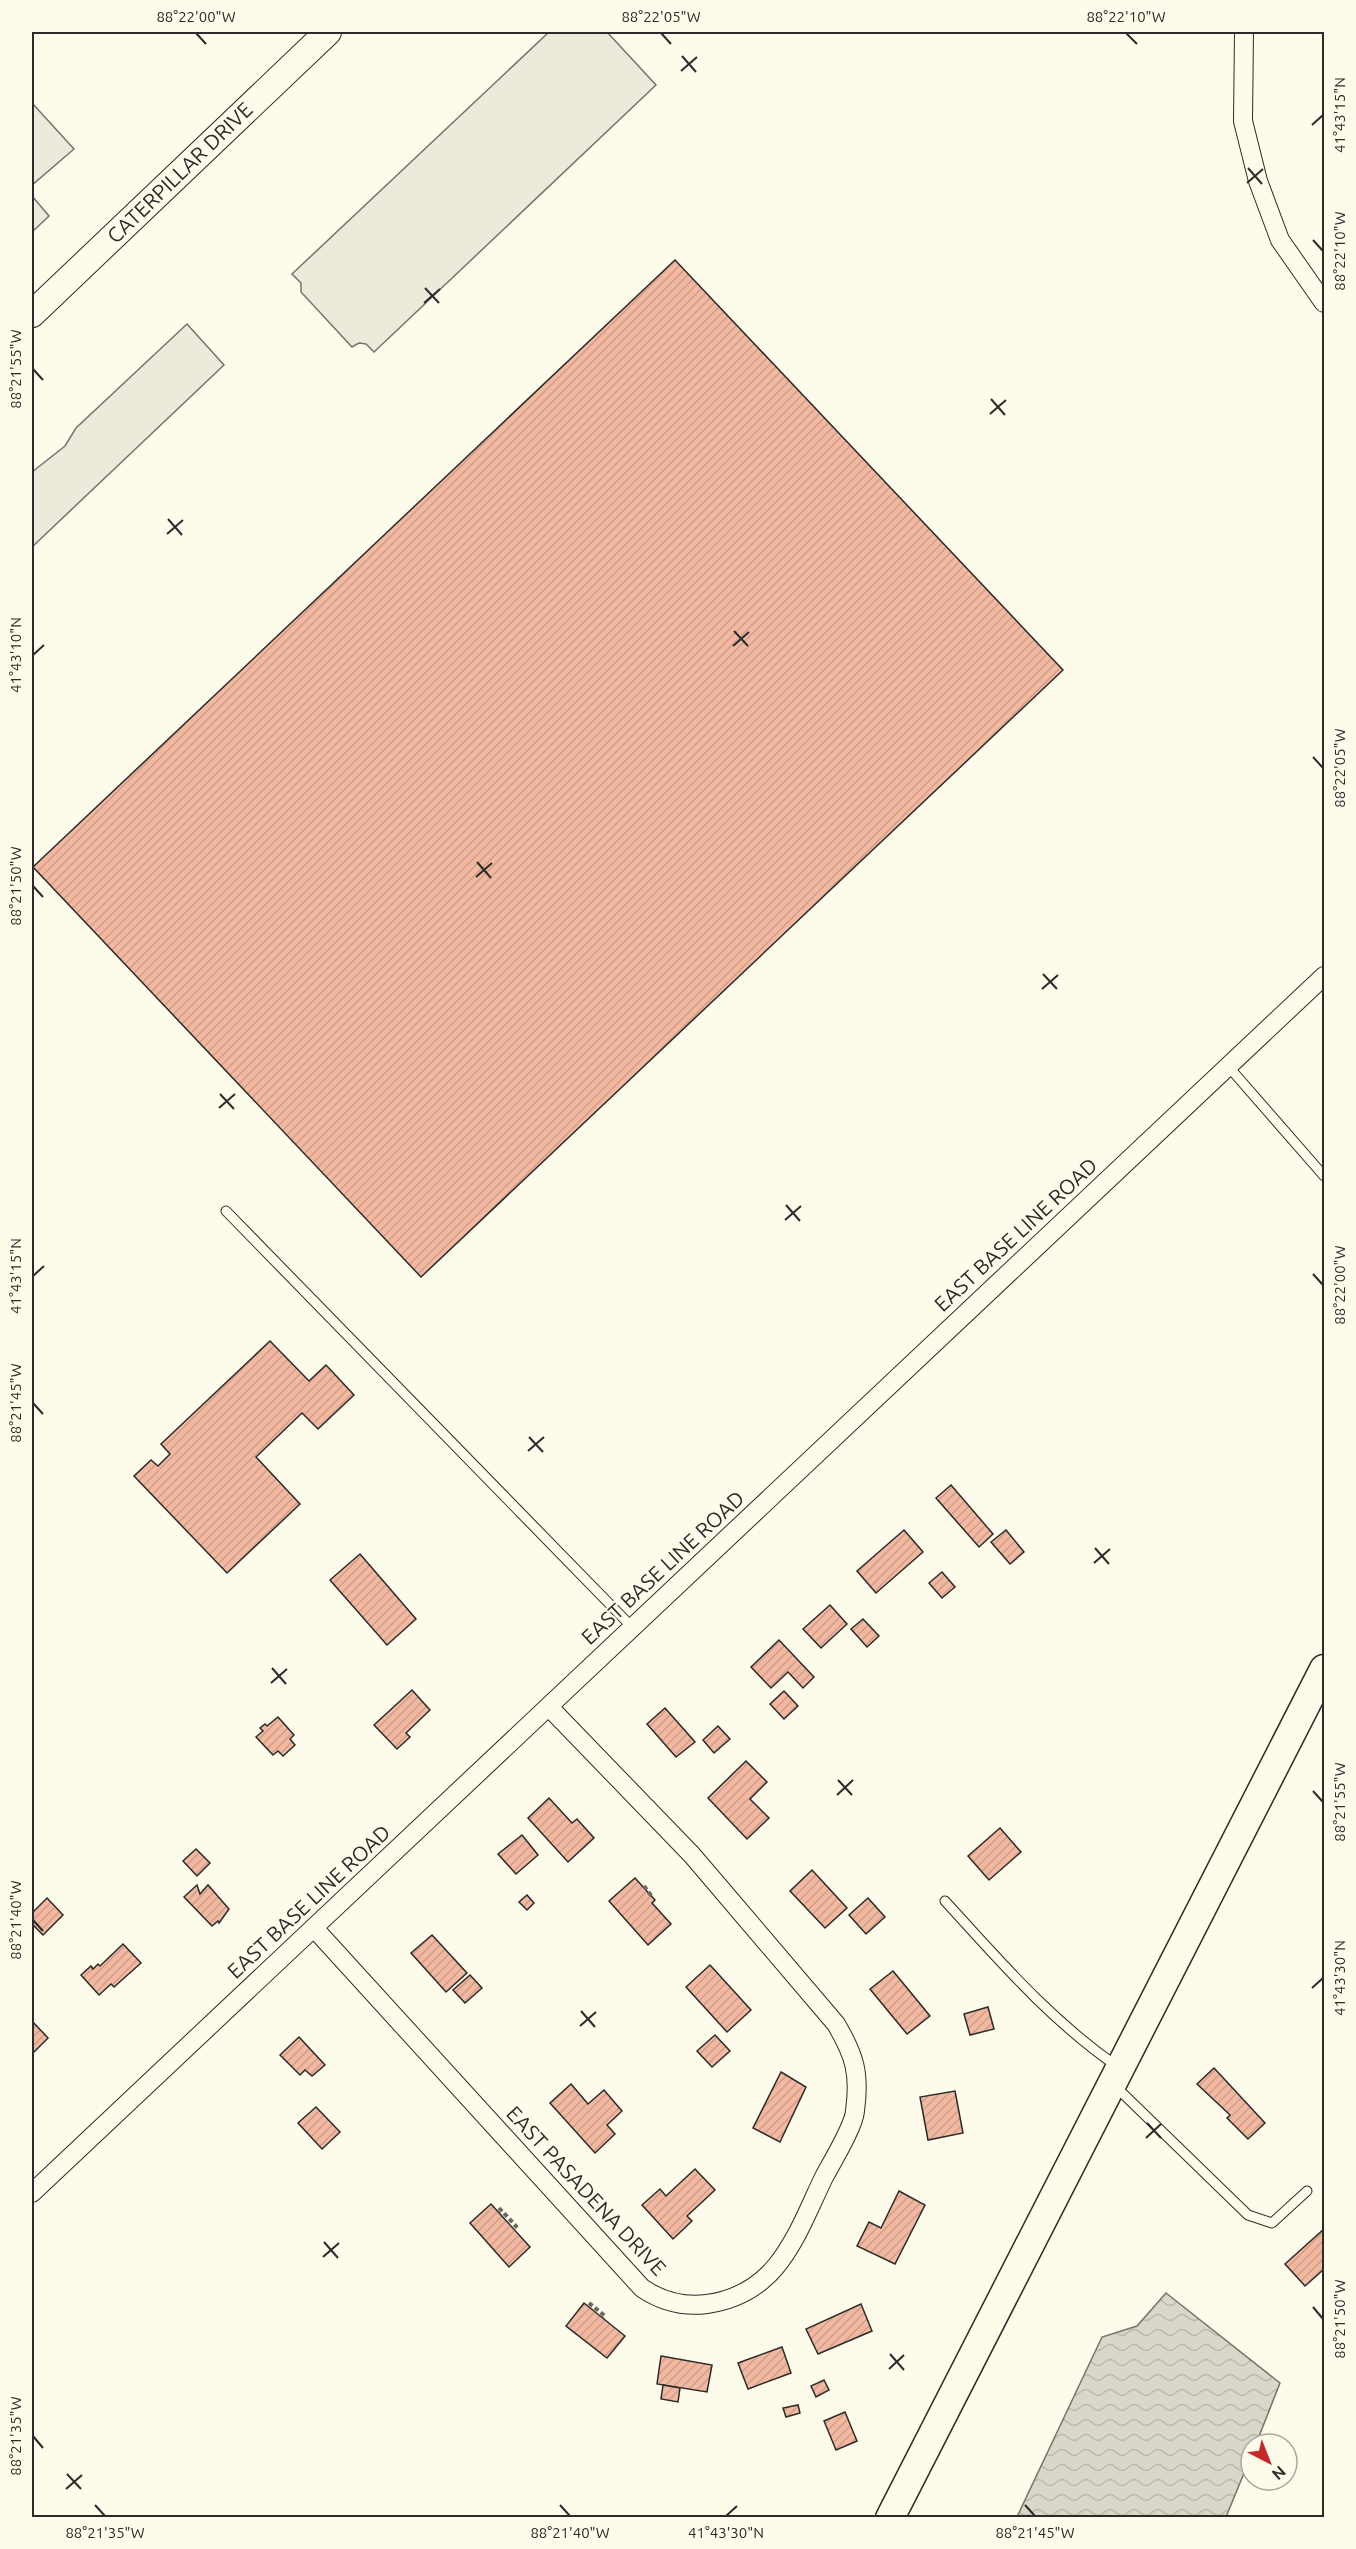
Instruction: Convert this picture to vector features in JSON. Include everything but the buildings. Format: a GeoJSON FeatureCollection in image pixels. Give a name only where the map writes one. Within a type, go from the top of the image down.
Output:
{"type":"FeatureCollection","features":[{"type":"Feature","properties":{"kind":"main road"},"geometry":{"type":"LineString","coordinates":[[890,2517],[1324,1670]]}},
{"type":"Feature","properties":{"kind":"street","name":"CATERPILLAR DRIVE"},"geometry":{"type":"LineString","coordinates":[[32,315],[328,32]]}},
{"type":"Feature","properties":{"kind":"street"},"geometry":{"type":"LineString","coordinates":[[1244,32],[1243,121],[1258,181],[1280,240],[1324,303]]}},
{"type":"Feature","properties":{"kind":"street","name":"EAST BASE LINE ROAD"},"geometry":{"type":"LineString","coordinates":[[32,2193],[1324,976]]}},
{"type":"Feature","properties":{"kind":"street","name":"EAST PASADENA DRIVE"},"geometry":{"type":"LineString","coordinates":[[314,1928],[642,2288],[666,2302],[695,2306],[728,2301],[762,2282],[787,2252],[855,2114],[857,2077],[851,2049],[836,2024],[692,1855],[549,1707]]}},
{"type":"Feature","properties":{"kind":"lane"},"geometry":{"type":"LineString","coordinates":[[1228,1066],[1324,1176]]}},
{"type":"Feature","properties":{"kind":"lane"},"geometry":{"type":"LineString","coordinates":[[226,1211],[632,1627]]}},
{"type":"Feature","properties":{"kind":"lane"},"geometry":{"type":"LineString","coordinates":[[945,1901],[1005,1968],[1116,2076],[1248,2215],[1272,2223],[1307,2191]]}},
{"type":"Feature","properties":{"kind":"path"},"geometry":{"type":"LineString","coordinates":[[644,1886],[653,1898]]}},
{"type":"Feature","properties":{"kind":"path"},"geometry":{"type":"LineString","coordinates":[[499,2208],[516,2226],[513,2229]]}},
{"type":"Feature","properties":{"kind":"path"},"geometry":{"type":"LineString","coordinates":[[589,2304],[605,2316],[603,2318]]}},
{"type":"Feature","properties":{"kind":"shaded area"},"geometry":{"type":"Polygon","coordinates":[[[549,32],[607,32],[656,85],[374,352],[366,344],[359,343],[352,347],[301,292],[301,283],[292,274],[549,32]]]}},
{"type":"Feature","properties":{"kind":"shaded area"},"geometry":{"type":"Polygon","coordinates":[[[32,103],[74,149],[32,185],[32,103]]]}},
{"type":"Feature","properties":{"kind":"shaded area"},"geometry":{"type":"Polygon","coordinates":[[[32,196],[49,216],[32,232],[32,196]]]}},
{"type":"Feature","properties":{"kind":"shaded area"},"geometry":{"type":"Polygon","coordinates":[[[187,324],[224,365],[32,547],[32,472],[65,446],[76,428],[187,324]]]}},
{"type":"Feature","properties":{"kind":"water"},"geometry":{"type":"Polygon","coordinates":[[[1166,2293],[1280,2383],[1261,2432],[1239,2432],[1239,2485],[1226,2517],[1017,2517],[1102,2337],[1137,2326],[1166,2293]]]}}]}
